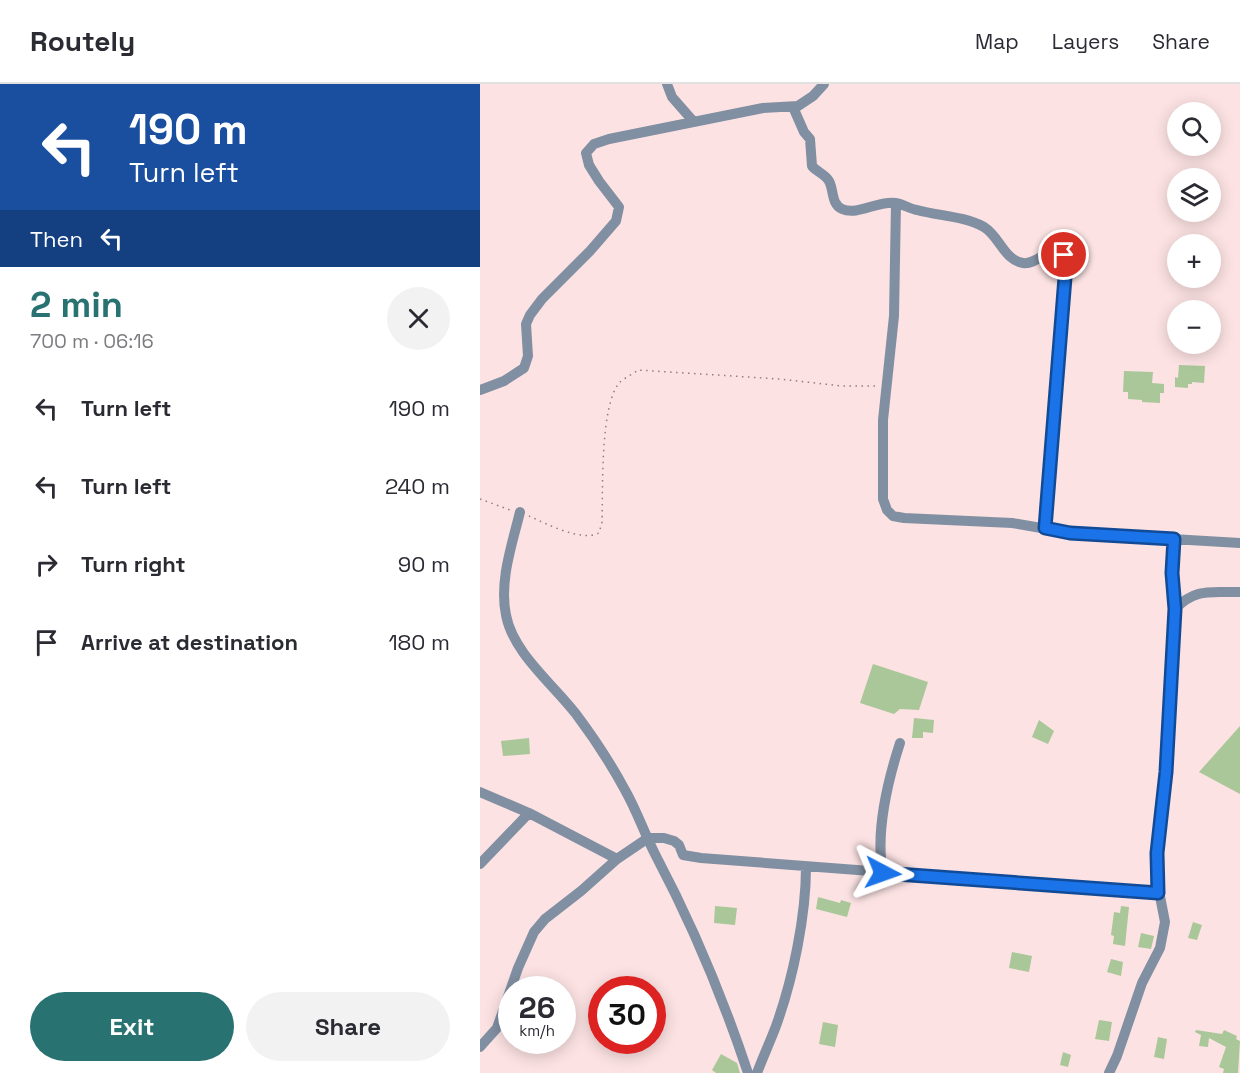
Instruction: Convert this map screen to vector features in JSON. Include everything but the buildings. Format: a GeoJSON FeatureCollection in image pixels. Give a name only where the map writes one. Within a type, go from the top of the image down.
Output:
{"type":"FeatureCollection","features":[{"type":"Feature","properties":{"kind":"street"},"geometry":{"type":"LineString","coordinates":[[667,84],[672,97],[693,121]]}},
{"type":"Feature","properties":{"kind":"street"},"geometry":{"type":"LineString","coordinates":[[480,390],[504,381],[524,368],[528,356],[526,324],[530,315],[542,299],[616,221],[619,207],[589,165],[586,158],[587,150],[594,144],[609,139],[693,121],[763,108],[793,107],[813,96],[824,84]]}},
{"type":"Feature","properties":{"kind":"street"},"geometry":{"type":"LineString","coordinates":[[793,107],[804,132],[810,139],[812,166],[829,181],[836,205],[840,208],[854,210],[876,204],[896,203],[915,210],[960,218],[977,224],[994,235],[1012,260],[1029,264],[1053,249],[1060,249],[1064,255],[1066,265],[1045,528]]}},
{"type":"Feature","properties":{"kind":"street"},"geometry":{"type":"LineString","coordinates":[[896,203],[894,316],[888,393],[883,420],[883,499],[887,510],[893,516],[923,520],[1012,523],[1070,533],[1240,543]]}},
{"type":"Feature","properties":{"kind":"street"},"geometry":{"type":"LineString","coordinates":[[520,512],[511,546],[504,588],[506,615],[515,640],[576,714],[626,791],[704,955],[748,1073]]}},
{"type":"Feature","properties":{"kind":"street"},"geometry":{"type":"LineString","coordinates":[[1109,1073],[1142,983],[1160,948],[1165,922],[1158,893],[1157,853],[1166,772],[1175,609],[1172,573],[1174,539]]}},
{"type":"Feature","properties":{"kind":"street"},"geometry":{"type":"LineString","coordinates":[[1175,609],[1189,596],[1207,592],[1240,592]]}},
{"type":"Feature","properties":{"kind":"street"},"geometry":{"type":"LineString","coordinates":[[883,873],[881,860],[883,821],[892,767],[900,742]]}},
{"type":"Feature","properties":{"kind":"street"},"geometry":{"type":"LineString","coordinates":[[480,792],[530,813],[617,859]]}},
{"type":"Feature","properties":{"kind":"street"},"geometry":{"type":"LineString","coordinates":[[480,864],[530,813]]}},
{"type":"Feature","properties":{"kind":"street"},"geometry":{"type":"LineString","coordinates":[[480,1047],[497,1028],[518,968],[534,932],[545,919],[617,859],[648,838],[664,838],[674,841],[679,845],[682,854],[688,857],[1158,893]]}},
{"type":"Feature","properties":{"kind":"street"},"geometry":{"type":"LineString","coordinates":[[757,1073],[776,1025],[793,965],[806,889],[806,867]]}},
{"type":"Feature","properties":{"kind":"path"},"geometry":{"type":"LineString","coordinates":[[480,499],[578,534],[592,537],[599,533],[602,522],[607,420],[612,397],[620,382],[639,370],[882,387],[888,393]]}},
{"type":"Feature","properties":{"kind":"route"},"geometry":{"type":"LineString","coordinates":[[883,873],[1158,893],[1157,853],[1166,772],[1175,609],[1172,573],[1174,539],[1070,533],[1045,528],[1066,265],[1064,255]]}}]}
